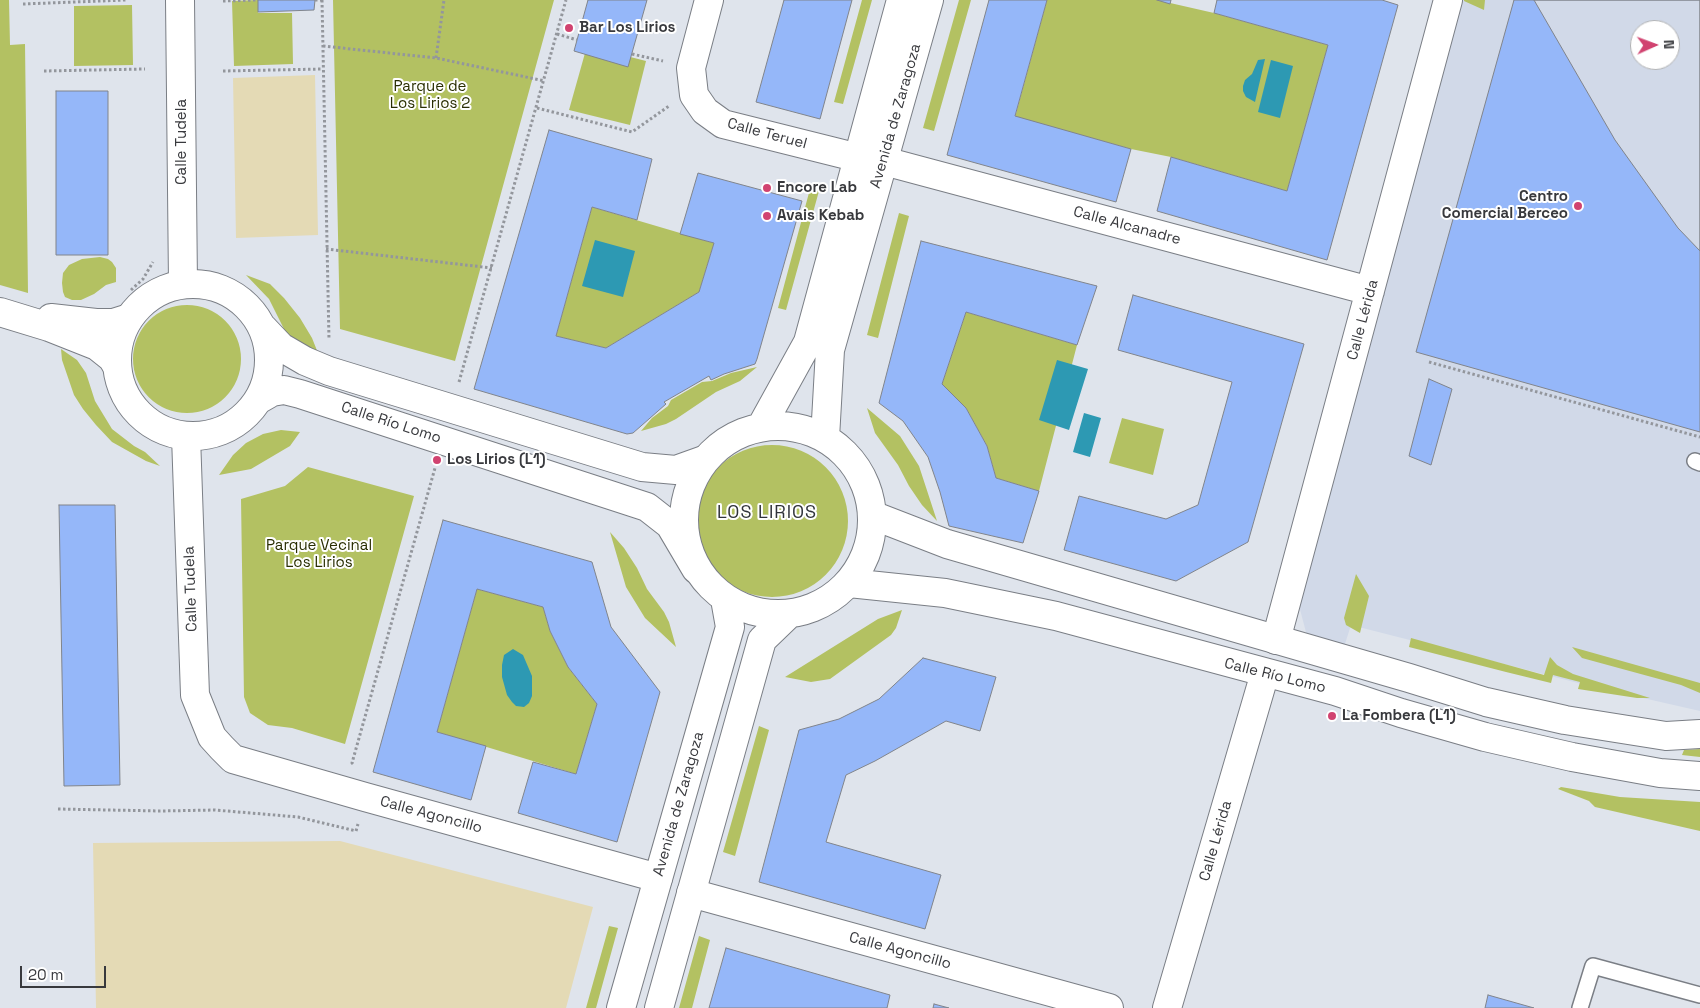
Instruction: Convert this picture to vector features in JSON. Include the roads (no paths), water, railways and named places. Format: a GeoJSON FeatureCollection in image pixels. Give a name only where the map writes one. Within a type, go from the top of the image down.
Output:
{"type":"FeatureCollection","features":[{"type":"Feature","properties":{"kind":"main road","name":"Calle Tudela"},"geometry":{"type":"LineString","coordinates":[[180,0],[183,284]]}},
{"type":"Feature","properties":{"kind":"main road","name":"Calle Teruel"},"geometry":{"type":"LineString","coordinates":[[709,0],[691,68],[694,95],[705,111],[723,124],[872,159]]}},
{"type":"Feature","properties":{"kind":"main road","name":"Avenida de Zaragoza"},"geometry":{"type":"LineString","coordinates":[[825,438],[830,350],[872,159],[901,0]]}},
{"type":"Feature","properties":{"kind":"main road","name":"Avenida de Zaragoza"},"geometry":{"type":"LineString","coordinates":[[761,427],[808,342],[929,0]]}},
{"type":"Feature","properties":{"kind":"main road","name":"Calle Lérida"},"geometry":{"type":"LineString","coordinates":[[1276,640],[1448,0]]}},
{"type":"Feature","properties":{"kind":"main road","name":"Calle Alcanadre"},"geometry":{"type":"LineString","coordinates":[[872,159],[1370,291]]}},
{"type":"Feature","properties":{"kind":"main road"},"geometry":{"type":"LineString","coordinates":[[183,284],[207,284],[230,293],[249,308],[263,328],[268,346],[269,365],[266,383],[258,400],[245,417],[227,429],[207,435],[186,436],[165,432],[146,421],[132,406],[122,387],[117,366],[117,350],[121,333],[129,318],[143,302],[162,290],[183,284]]}},
{"type":"Feature","properties":{"kind":"main road"},"geometry":{"type":"LineString","coordinates":[[10,311],[96,323],[113,323],[129,318]]}},
{"type":"Feature","properties":{"kind":"main road"},"geometry":{"type":"LineString","coordinates":[[10,311],[97,346],[112,358],[117,366]]}},
{"type":"Feature","properties":{"kind":"main road","name":"Calle Río Lomo"},"geometry":{"type":"LineString","coordinates":[[263,328],[281,347],[305,361],[328,371],[642,467],[676,470],[704,460]]}},
{"type":"Feature","properties":{"kind":"main road","name":"Calle Río Lomo"},"geometry":{"type":"LineString","coordinates":[[258,400],[272,392],[284,390],[647,506],[670,525],[696,569]]}},
{"type":"Feature","properties":{"kind":"main road"},"geometry":{"type":"LineString","coordinates":[[794,426],[825,438],[849,458],[865,484],[872,515],[871,539],[863,562],[849,583],[832,598],[811,609],[789,614],[766,614],[745,609],[725,599],[709,585],[696,569],[685,542],[683,513],[690,485],[704,460],[721,444],[740,433],[761,427],[794,426]]}},
{"type":"Feature","properties":{"kind":"main road","name":"Calle Tudela"},"geometry":{"type":"LineString","coordinates":[[186,436],[195,695],[212,738]]}},
{"type":"Feature","properties":{"kind":"main road"},"geometry":{"type":"LineString","coordinates":[[872,515],[948,544],[1486,702],[1565,720],[1666,736],[1700,734]]}},
{"type":"Feature","properties":{"kind":"main road","name":"Calle Río Lomo"},"geometry":{"type":"LineString","coordinates":[[849,583],[945,593],[1037,612],[1336,691],[1401,713],[1485,737],[1572,757],[1660,773],[1700,776]]}},
{"type":"Feature","properties":{"kind":"main road","name":"Avenida de Zaragoza"},"geometry":{"type":"LineString","coordinates":[[621,1008],[730,628],[725,599]]}},
{"type":"Feature","properties":{"kind":"main road"},"geometry":{"type":"LineString","coordinates":[[659,1008],[762,640],[789,614]]}},
{"type":"Feature","properties":{"kind":"main road","name":"Calle Lérida"},"geometry":{"type":"LineString","coordinates":[[1167,1008],[1265,673]]}},
{"type":"Feature","properties":{"kind":"main road","name":"Calle Agoncillo"},"geometry":{"type":"LineString","coordinates":[[212,738],[233,759],[658,878]]}},
{"type":"Feature","properties":{"kind":"main road","name":"Calle Agoncillo"},"geometry":{"type":"LineString","coordinates":[[691,893],[1108,1008]]}},
{"type":"Feature","properties":{"kind":"lane"},"geometry":{"type":"LineString","coordinates":[[1580,1008],[1593,966],[1700,995]]}},
{"type":"Feature","properties":{"kind":"water"},"geometry":{"type":"Polygon","coordinates":[[[1265,59],[1255,102],[1246,97],[1243,86],[1245,80],[1252,74],[1258,60],[1265,59]]]}},
{"type":"Feature","properties":{"kind":"water"},"geometry":{"type":"Polygon","coordinates":[[[1271,60],[1293,66],[1280,118],[1258,112],[1271,60]]]}},
{"type":"Feature","properties":{"kind":"water"},"geometry":{"type":"Polygon","coordinates":[[[595,240],[635,251],[623,297],[582,286],[595,240]]]}},
{"type":"Feature","properties":{"kind":"water"},"geometry":{"type":"Polygon","coordinates":[[[1057,360],[1088,369],[1069,430],[1039,420],[1057,360]]]}},
{"type":"Feature","properties":{"kind":"water"},"geometry":{"type":"Polygon","coordinates":[[[1084,413],[1101,418],[1090,457],[1073,452],[1084,413]]]}},
{"type":"Feature","properties":{"kind":"water"},"geometry":{"type":"Polygon","coordinates":[[[513,649],[523,655],[532,676],[532,696],[529,703],[524,707],[516,706],[512,702],[507,695],[502,677],[504,655],[513,649]]]}},
{"type":"Feature","properties":{"kind":"place","name":"Bar Los Lirios"},"geometry":{"type":"Point","coordinates":[569,28]}},
{"type":"Feature","properties":{"kind":"place","name":"Encore Lab"},"geometry":{"type":"Point","coordinates":[767,188]}},
{"type":"Feature","properties":{"kind":"place","name":"Centro Comercial Berceo"},"geometry":{"type":"Point","coordinates":[1578,206]}},
{"type":"Feature","properties":{"kind":"place","name":"Avais Kebab"},"geometry":{"type":"Point","coordinates":[767,216]}},
{"type":"Feature","properties":{"kind":"place","name":"Los Lirios (L1)"},"geometry":{"type":"Point","coordinates":[437,460]}},
{"type":"Feature","properties":{"kind":"place","name":"La Fombera (L1)"},"geometry":{"type":"Point","coordinates":[1332,716]}},
{"type":"Feature","properties":{"kind":"district","name":"LOS LIRIOS"},"geometry":{"type":"Point","coordinates":[767,513]}},
{"type":"Feature","properties":{"kind":"park label","name":"Parque de Los Lirios 2"},"geometry":{"type":"Point","coordinates":[430,96]}},
{"type":"Feature","properties":{"kind":"park label","name":"Parque Vecinal Los Lirios"},"geometry":{"type":"Point","coordinates":[319,554]}}]}
